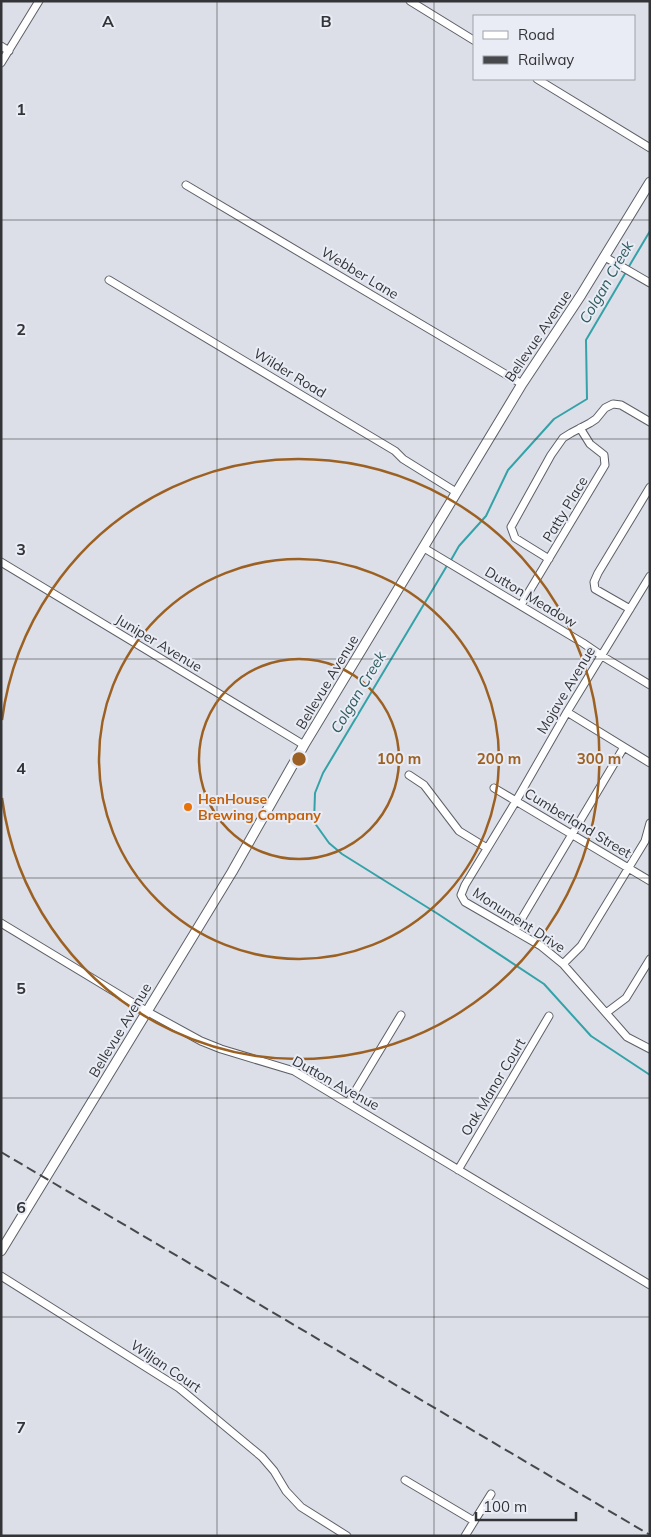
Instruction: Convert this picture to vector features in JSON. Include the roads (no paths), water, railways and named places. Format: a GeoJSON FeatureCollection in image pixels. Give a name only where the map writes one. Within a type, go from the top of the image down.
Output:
{"type":"FeatureCollection","features":[{"type":"Feature","properties":{"kind":"street"},"geometry":{"type":"LineString","coordinates":[[1,63],[39,1]]}},
{"type":"Feature","properties":{"kind":"street"},"geometry":{"type":"LineString","coordinates":[[410,1],[473,40]]}},
{"type":"Feature","properties":{"kind":"street"},"geometry":{"type":"LineString","coordinates":[[1,46],[9,50]]}},
{"type":"Feature","properties":{"kind":"street"},"geometry":{"type":"LineString","coordinates":[[539,80],[650,148]]}},
{"type":"Feature","properties":{"kind":"street","name":"Bellevue Avenue"},"geometry":{"type":"LineString","coordinates":[[1,1251],[232,872],[304,745],[456,492],[522,384],[582,295],[650,182]]}},
{"type":"Feature","properties":{"kind":"street","name":"Webber Lane"},"geometry":{"type":"LineString","coordinates":[[186,185],[522,384]]}},
{"type":"Feature","properties":{"kind":"street"},"geometry":{"type":"LineString","coordinates":[[605,257],[650,283]]}},
{"type":"Feature","properties":{"kind":"street","name":"Wilder Road"},"geometry":{"type":"LineString","coordinates":[[109,280],[395,450],[403,459],[456,492]]}},
{"type":"Feature","properties":{"kind":"street"},"geometry":{"type":"LineString","coordinates":[[549,559],[514,538],[511,528],[558,446],[567,436],[590,424],[605,408],[613,404],[621,405],[650,422]]}},
{"type":"Feature","properties":{"kind":"street","name":"Patty Place"},"geometry":{"type":"LineString","coordinates":[[521,605],[605,466],[606,460],[604,455],[590,444],[580,428]]}},
{"type":"Feature","properties":{"kind":"street"},"geometry":{"type":"LineString","coordinates":[[630,609],[595,589],[594,582],[650,487]]}},
{"type":"Feature","properties":{"kind":"street","name":"Dutton Meadow"},"geometry":{"type":"LineString","coordinates":[[424,548],[583,642],[602,656],[650,685]]}},
{"type":"Feature","properties":{"kind":"street","name":"Juniper Avenue"},"geometry":{"type":"LineString","coordinates":[[1,562],[304,745]]}},
{"type":"Feature","properties":{"kind":"street","name":"Mojave Avenue"},"geometry":{"type":"LineString","coordinates":[[460,895],[567,712],[650,576]]}},
{"type":"Feature","properties":{"kind":"street"},"geometry":{"type":"LineString","coordinates":[[567,712],[650,763]]}},
{"type":"Feature","properties":{"kind":"street"},"geometry":{"type":"LineString","coordinates":[[515,930],[624,747]]}},
{"type":"Feature","properties":{"kind":"street"},"geometry":{"type":"LineString","coordinates":[[409,775],[424,785],[459,831],[487,848]]}},
{"type":"Feature","properties":{"kind":"street","name":"Cumberland Street"},"geometry":{"type":"LineString","coordinates":[[494,788],[650,881]]}},
{"type":"Feature","properties":{"kind":"street"},"geometry":{"type":"LineString","coordinates":[[563,964],[582,946],[645,841],[650,823]]}},
{"type":"Feature","properties":{"kind":"street","name":"Monument Drive"},"geometry":{"type":"LineString","coordinates":[[460,895],[465,902],[541,946],[563,964],[627,1037],[650,1049]]}},
{"type":"Feature","properties":{"kind":"street","name":"Dutton Avenue"},"geometry":{"type":"LineString","coordinates":[[1,924],[148,1012],[201,1041],[294,1071],[650,1286]]}},
{"type":"Feature","properties":{"kind":"street"},"geometry":{"type":"LineString","coordinates":[[606,1013],[626,998],[650,959]]}},
{"type":"Feature","properties":{"kind":"street"},"geometry":{"type":"LineString","coordinates":[[348,1103],[401,1015]]}},
{"type":"Feature","properties":{"kind":"street","name":"Oak Manor Court"},"geometry":{"type":"LineString","coordinates":[[458,1170],[549,1016]]}},
{"type":"Feature","properties":{"kind":"street","name":"Wiljan Court"},"geometry":{"type":"LineString","coordinates":[[1,1276],[179,1388],[262,1457],[296,1502],[310,1514],[347,1536]]}},
{"type":"Feature","properties":{"kind":"street"},"geometry":{"type":"LineString","coordinates":[[405,1480],[474,1521]]}},
{"type":"Feature","properties":{"kind":"street"},"geometry":{"type":"LineString","coordinates":[[465,1536],[491,1494]]}},
{"type":"Feature","properties":{"kind":"waterway","name":"Colgan Creek"},"geometry":{"type":"LineString","coordinates":[[628,268],[650,231]]}},
{"type":"Feature","properties":{"kind":"waterway","name":"Colgan Creek"},"geometry":{"type":"LineString","coordinates":[[451,560],[459,546],[486,516],[508,470],[554,419],[587,399],[586,340],[626,272]]}},
{"type":"Feature","properties":{"kind":"waterway","name":"Colgan Creek"},"geometry":{"type":"LineString","coordinates":[[448,564],[323,773],[315,793],[314,822],[329,843],[342,854],[544,984],[591,1036],[650,1075]]}},
{"type":"Feature","properties":{"kind":"railway"},"geometry":{"type":"LineString","coordinates":[[1,1152],[650,1535]]}},
{"type":"Feature","properties":{"kind":"place","name":"HenHouse Brewing Company"},"geometry":{"type":"Point","coordinates":[188,807]}}]}
